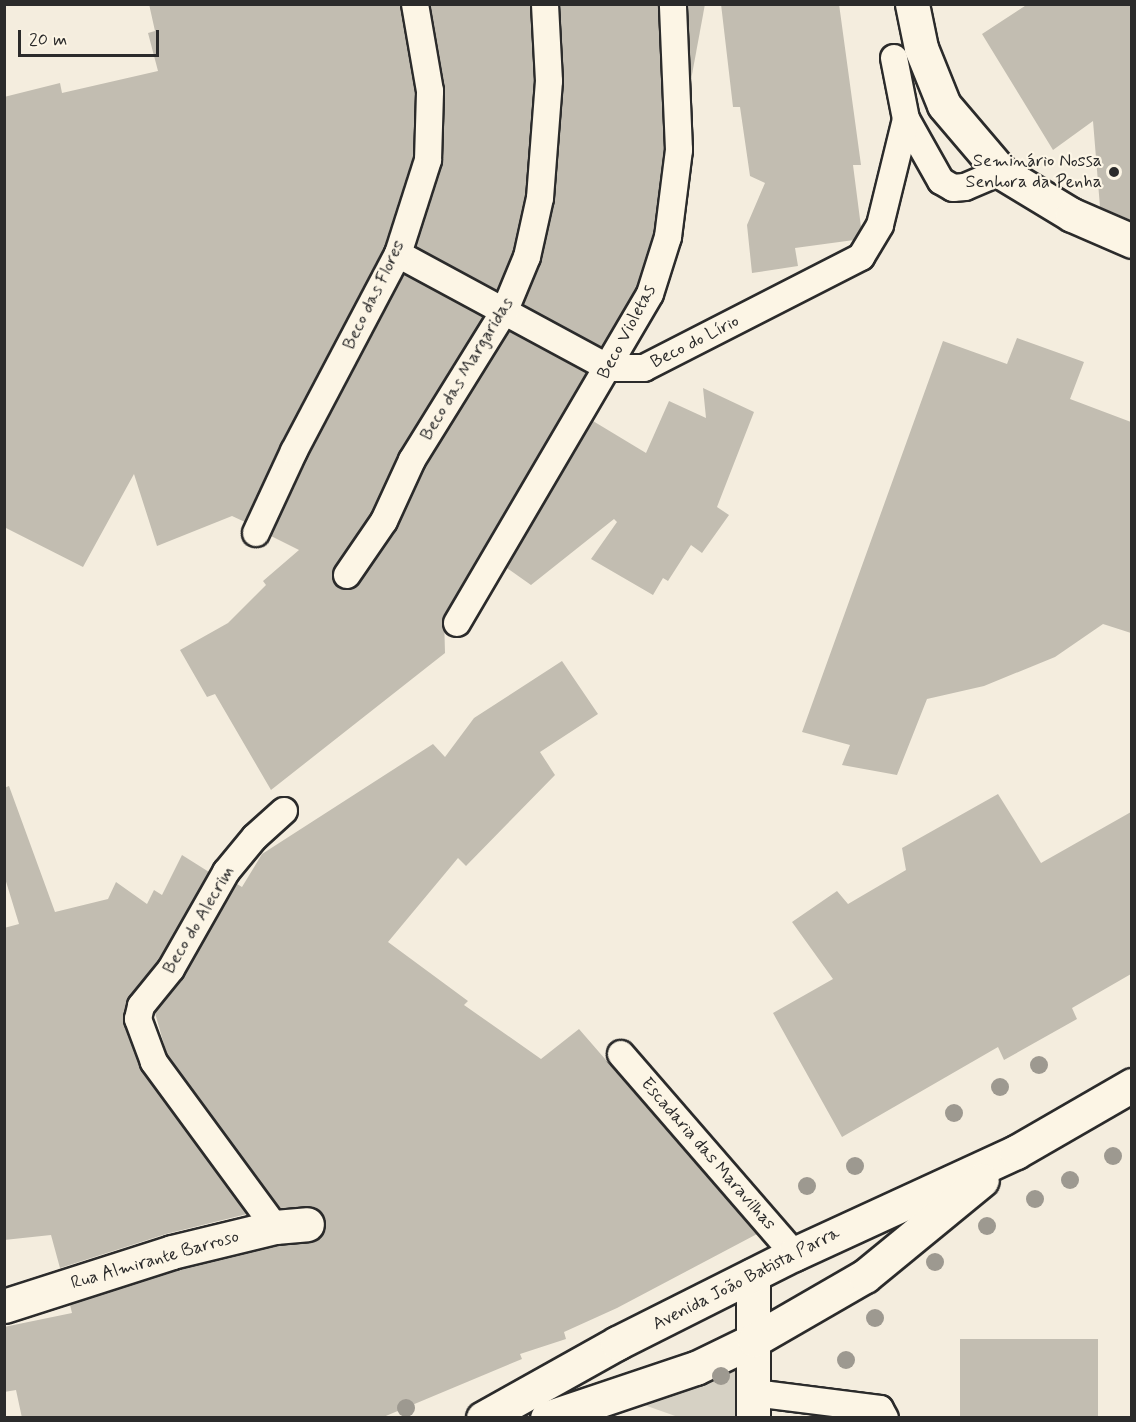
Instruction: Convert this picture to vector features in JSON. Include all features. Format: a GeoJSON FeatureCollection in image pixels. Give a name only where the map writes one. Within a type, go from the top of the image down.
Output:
{"type":"FeatureCollection","features":[{"type":"Feature","properties":{"kind":"main road"},"geometry":{"type":"LineString","coordinates":[[912,4],[921,48],[944,105],[1001,172],[1072,215],[1131,241]]}},
{"type":"Feature","properties":{"kind":"main road","name":"Avenida João Batista Parra"},"geometry":{"type":"LineString","coordinates":[[483,1418],[794,1254],[1016,1152],[1131,1085]]}},
{"type":"Feature","properties":{"kind":"main road","name":"Avenida João Batista Parra"},"geometry":{"type":"LineString","coordinates":[[547,1418],[696,1368],[754,1340],[865,1276],[1016,1152]]}},
{"type":"Feature","properties":{"kind":"main road","name":"Rua Almirante Barroso"},"geometry":{"type":"LineString","coordinates":[[4,1306],[163,1254],[274,1227],[308,1224]]}},
{"type":"Feature","properties":{"kind":"main road"},"geometry":{"type":"LineString","coordinates":[[753,1275],[753,1405]]}},
{"type":"Feature","properties":{"kind":"lane","name":"Beco das Flores"},"geometry":{"type":"LineString","coordinates":[[256,533],[294,451],[398,254],[428,160],[430,90],[415,4]]}},
{"type":"Feature","properties":{"kind":"lane","name":"Beco das Margaridas"},"geometry":{"type":"LineString","coordinates":[[347,575],[384,521],[412,460],[505,310],[527,258],[540,198],[549,81],[545,4]]}},
{"type":"Feature","properties":{"kind":"lane","name":"Beco Violetas"},"geometry":{"type":"LineString","coordinates":[[457,623],[609,368],[650,294],[668,237],[679,150],[673,4]]}},
{"type":"Feature","properties":{"kind":"lane"},"geometry":{"type":"LineString","coordinates":[[894,58],[906,119],[941,181],[953,188],[1001,172]]}},
{"type":"Feature","properties":{"kind":"lane","name":"Beco do Lírio"},"geometry":{"type":"LineString","coordinates":[[398,254],[609,368],[645,368],[861,258],[873,243],[880,225],[906,119]]}},
{"type":"Feature","properties":{"kind":"lane","name":"Beco do Alecrim"},"geometry":{"type":"LineString","coordinates":[[274,1227],[154,1062],[141,1035],[141,1006],[171,969],[226,872],[255,837],[284,811]]}},
{"type":"Feature","properties":{"kind":"lane","name":"Escadaria das Maravilhas"},"geometry":{"type":"LineString","coordinates":[[621,1053],[794,1254]]}},
{"type":"Feature","properties":{"kind":"lane"},"geometry":{"type":"LineString","coordinates":[[753,1405],[880,1409],[885,1418]]}},
{"type":"Feature","properties":{"kind":"shaded area"},"geometry":{"type":"Polygon","coordinates":[[[740,1353],[745,1417],[678,1417],[633,1401],[740,1353]]]}},
{"type":"Feature","properties":{"kind":"building"},"geometry":{"type":"Polygon","coordinates":[[[149,4],[400,4],[415,92],[413,157],[384,248],[281,444],[245,522],[232,516],[157,546],[134,474],[83,567],[4,527],[4,97],[60,83],[62,93],[158,71],[148,33],[155,31],[149,4]]]}},
{"type":"Feature","properties":{"kind":"building"},"geometry":{"type":"Polygon","coordinates":[[[430,4],[530,4],[534,81],[525,196],[513,252],[497,290],[416,247],[443,160],[445,89],[430,4]]]}},
{"type":"Feature","properties":{"kind":"building"},"geometry":{"type":"Polygon","coordinates":[[[560,4],[658,4],[664,149],[653,234],[636,288],[602,347],[523,305],[542,260],[555,199],[564,82],[560,4]]]}},
{"type":"Feature","properties":{"kind":"building"},"geometry":{"type":"Polygon","coordinates":[[[688,4],[705,4],[691,80],[688,4]]]}},
{"type":"Feature","properties":{"kind":"building"},"geometry":{"type":"Polygon","coordinates":[[[721,4],[839,4],[861,165],[853,165],[861,227],[854,240],[795,248],[798,266],[752,273],[747,225],[765,183],[750,176],[740,107],[733,107],[721,4]]]}},
{"type":"Feature","properties":{"kind":"building"},"geometry":{"type":"Polygon","coordinates":[[[1028,4],[1131,4],[1131,220],[1100,207],[1093,121],[1053,150],[982,34],[1028,4]]]}},
{"type":"Feature","properties":{"kind":"building"},"geometry":{"type":"Polygon","coordinates":[[[404,274],[483,317],[399,452],[371,514],[335,567],[333,581],[339,588],[346,590],[359,584],[396,529],[425,467],[509,331],[586,373],[444,615],[445,653],[271,790],[215,694],[207,697],[180,650],[228,623],[266,585],[263,581],[299,550],[271,536],[307,458],[404,274]]]}},
{"type":"Feature","properties":{"kind":"building"},"geometry":{"type":"Polygon","coordinates":[[[1017,338],[1084,362],[1070,399],[1131,422],[1131,633],[1103,624],[1055,657],[984,686],[927,699],[897,775],[842,765],[850,745],[802,732],[943,341],[1007,364],[1017,338]]]}},
{"type":"Feature","properties":{"kind":"building"},"geometry":{"type":"Polygon","coordinates":[[[703,388],[754,412],[717,507],[729,515],[702,553],[691,545],[668,581],[663,578],[653,595],[591,559],[617,522],[614,519],[531,585],[507,568],[593,421],[646,453],[669,401],[706,418],[703,388]]]}},
{"type":"Feature","properties":{"kind":"building"},"geometry":{"type":"Polygon","coordinates":[[[562,661],[598,714],[540,752],[555,775],[466,866],[458,858],[388,942],[468,1001],[464,1005],[541,1059],[579,1029],[757,1234],[617,1308],[564,1332],[566,1339],[520,1354],[522,1359],[381,1418],[22,1418],[16,1390],[4,1392],[4,1327],[72,1313],[70,1305],[177,1270],[278,1246],[309,1243],[324,1232],[326,1222],[315,1207],[279,1208],[167,1055],[155,1013],[184,976],[237,884],[242,887],[262,854],[433,744],[445,757],[474,718],[562,661]]]}},
{"type":"Feature","properties":{"kind":"building"},"geometry":{"type":"Polygon","coordinates":[[[9,786],[55,912],[108,899],[116,882],[147,904],[154,890],[162,895],[182,855],[209,872],[159,961],[129,997],[124,1024],[142,1071],[247,1214],[166,1234],[60,1268],[51,1235],[4,1240],[4,928],[19,924],[4,875],[4,788],[9,786]]]}},
{"type":"Feature","properties":{"kind":"building"},"geometry":{"type":"Polygon","coordinates":[[[998,794],[1041,863],[1131,812],[1131,974],[1072,1008],[1077,1019],[1004,1060],[998,1047],[842,1137],[773,1013],[833,979],[792,922],[837,891],[848,904],[906,870],[902,848],[998,794]]]}},
{"type":"Feature","properties":{"kind":"building"},"geometry":{"type":"Polygon","coordinates":[[[960,1339],[1098,1339],[1098,1418],[960,1418],[960,1339]]]}},
{"type":"Feature","properties":{"kind":"place","name":"Seminário Nossa Senhora da Penha"},"geometry":{"type":"Point","coordinates":[1114,172]}}]}
